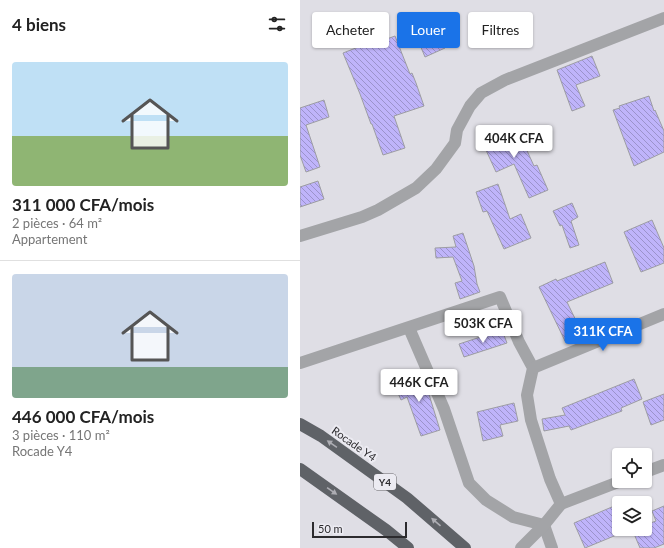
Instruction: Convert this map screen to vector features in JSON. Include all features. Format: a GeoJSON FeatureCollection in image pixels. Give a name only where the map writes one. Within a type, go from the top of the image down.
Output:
{"type":"FeatureCollection","features":[{"type":"Feature","properties":{"kind":"highway","name":"Rocade Y4"},"geometry":{"type":"LineString","coordinates":[[300,424],[320,436],[407,498],[465,548]]}},
{"type":"Feature","properties":{"kind":"highway"},"geometry":{"type":"LineString","coordinates":[[300,469],[386,530],[408,548]]}},
{"type":"Feature","properties":{"kind":"street"},"geometry":{"type":"LineString","coordinates":[[300,236],[362,217],[378,210],[416,188],[436,169],[455,143],[458,130],[470,106],[481,93],[505,80],[664,18]]}},
{"type":"Feature","properties":{"kind":"street"},"geometry":{"type":"LineString","coordinates":[[300,363],[500,297],[532,368],[527,395],[531,420],[550,478],[561,504]]}},
{"type":"Feature","properties":{"kind":"street"},"geometry":{"type":"LineString","coordinates":[[532,368],[664,314]]}},
{"type":"Feature","properties":{"kind":"street"},"geometry":{"type":"LineString","coordinates":[[409,328],[444,409],[469,483],[486,500],[513,517],[544,525]]}},
{"type":"Feature","properties":{"kind":"street"},"geometry":{"type":"LineString","coordinates":[[652,469],[664,465]]}},
{"type":"Feature","properties":{"kind":"street"},"geometry":{"type":"LineString","coordinates":[[521,548],[544,525],[561,504],[612,484]]}},
{"type":"Feature","properties":{"kind":"street"},"geometry":{"type":"LineString","coordinates":[[544,525],[552,548]]}},
{"type":"Feature","properties":{"kind":"building"},"geometry":{"type":"Polygon","coordinates":[[[395,36],[397,48],[400,48],[410,74],[412,73],[424,106],[394,116],[405,148],[383,155],[343,53],[356,48],[389,48],[389,38],[395,36]]]}},
{"type":"Feature","properties":{"kind":"building"},"geometry":{"type":"Polygon","coordinates":[[[421,48],[445,48],[425,57],[421,48]]]}},
{"type":"Feature","properties":{"kind":"building"},"geometry":{"type":"Polygon","coordinates":[[[592,56],[600,76],[576,85],[585,106],[572,111],[557,70],[592,56]]]}},
{"type":"Feature","properties":{"kind":"building"},"geometry":{"type":"Polygon","coordinates":[[[649,96],[654,111],[655,110],[664,131],[664,152],[634,166],[613,110],[620,108],[619,106],[649,96]]]}},
{"type":"Feature","properties":{"kind":"building"},"geometry":{"type":"Polygon","coordinates":[[[324,100],[329,117],[306,125],[320,167],[306,172],[300,155],[300,108],[324,100]]]}},
{"type":"Feature","properties":{"kind":"building"},"geometry":{"type":"Polygon","coordinates":[[[503,126],[509,138],[519,133],[534,166],[537,165],[548,190],[529,198],[514,164],[496,172],[480,137],[503,126]]]}},
{"type":"Feature","properties":{"kind":"building"},"geometry":{"type":"Polygon","coordinates":[[[318,181],[324,199],[300,207],[300,187],[318,181]]]}},
{"type":"Feature","properties":{"kind":"building"},"geometry":{"type":"Polygon","coordinates":[[[498,184],[510,219],[521,214],[531,238],[504,249],[487,211],[483,212],[476,192],[498,184]]]}},
{"type":"Feature","properties":{"kind":"building"},"geometry":{"type":"Polygon","coordinates":[[[572,203],[578,217],[571,221],[579,245],[570,248],[562,225],[560,226],[553,211],[572,203]]]}},
{"type":"Feature","properties":{"kind":"building"},"geometry":{"type":"Polygon","coordinates":[[[652,220],[664,248],[664,263],[641,272],[624,232],[652,220]]]}},
{"type":"Feature","properties":{"kind":"building"},"geometry":{"type":"Polygon","coordinates":[[[463,233],[474,266],[480,292],[460,299],[455,283],[462,281],[453,257],[436,258],[435,248],[456,247],[453,236],[463,233]]]}},
{"type":"Feature","properties":{"kind":"building"},"geometry":{"type":"Polygon","coordinates":[[[605,262],[613,283],[567,302],[582,333],[565,341],[539,287],[556,279],[557,281],[605,262]]]}},
{"type":"Feature","properties":{"kind":"building"},"geometry":{"type":"Polygon","coordinates":[[[502,330],[507,343],[464,357],[459,344],[502,330]]]}},
{"type":"Feature","properties":{"kind":"building"},"geometry":{"type":"Polygon","coordinates":[[[420,373],[427,388],[440,430],[421,436],[407,397],[401,400],[394,384],[420,373]]]}},
{"type":"Feature","properties":{"kind":"building"},"geometry":{"type":"Polygon","coordinates":[[[634,379],[642,399],[621,408],[622,411],[571,430],[569,426],[544,431],[542,419],[565,415],[562,408],[634,379]]]}},
{"type":"Feature","properties":{"kind":"building"},"geometry":{"type":"Polygon","coordinates":[[[664,394],[664,420],[651,425],[643,402],[664,394]]]}},
{"type":"Feature","properties":{"kind":"building"},"geometry":{"type":"Polygon","coordinates":[[[514,403],[518,421],[500,425],[503,436],[483,441],[477,412],[514,403]]]}},
{"type":"Feature","properties":{"kind":"building"},"geometry":{"type":"Polygon","coordinates":[[[664,506],[664,544],[654,548],[640,548],[635,536],[652,536],[652,522],[656,521],[652,511],[664,506]]]}},
{"type":"Feature","properties":{"kind":"building"},"geometry":{"type":"Polygon","coordinates":[[[612,507],[612,536],[614,536],[585,548],[574,523],[612,507]]]}}]}
